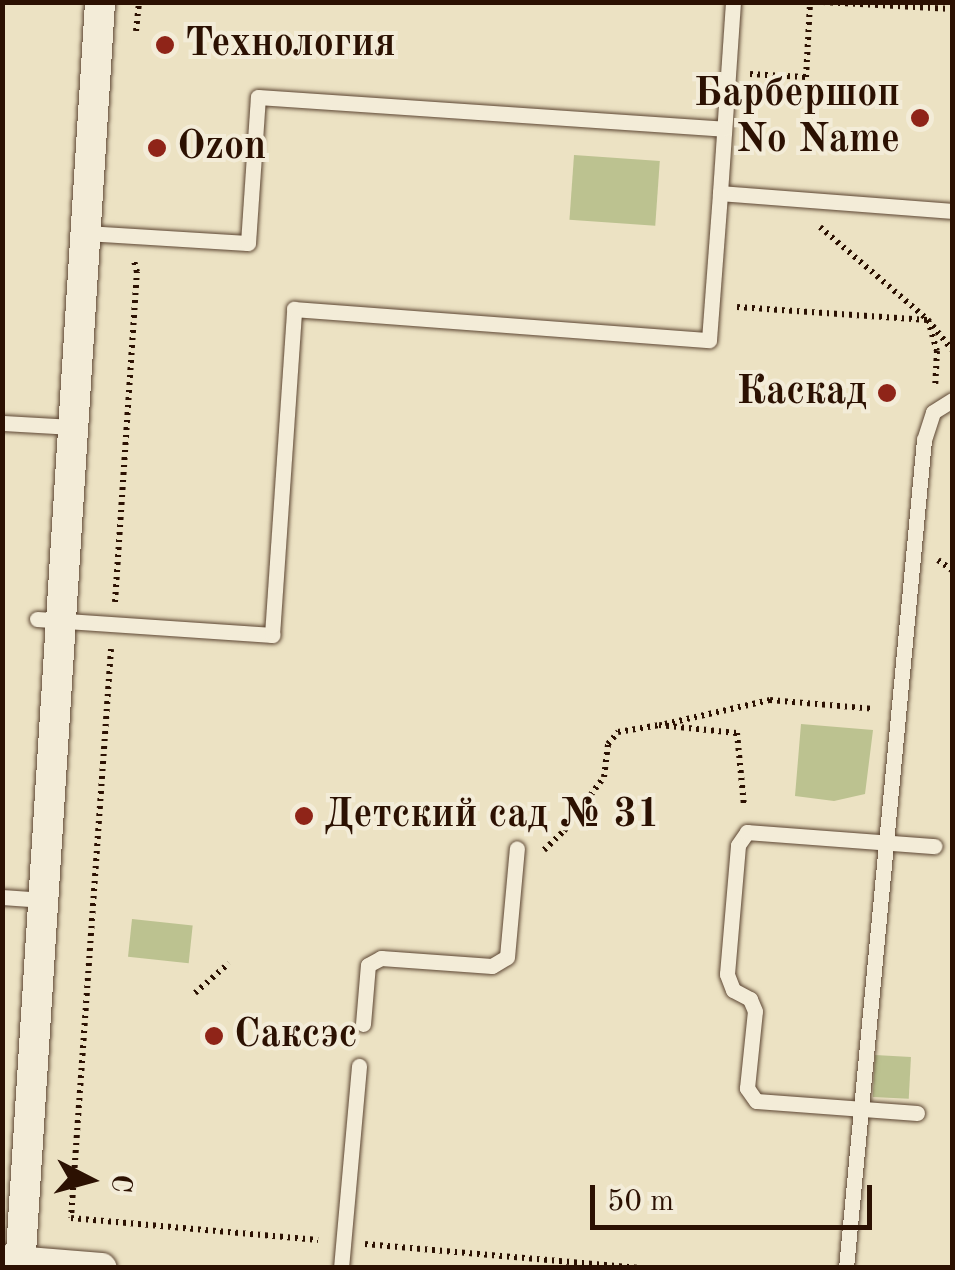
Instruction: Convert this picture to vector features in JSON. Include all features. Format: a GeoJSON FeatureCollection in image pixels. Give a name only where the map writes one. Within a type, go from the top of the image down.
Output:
{"type":"FeatureCollection","features":[{"type":"Feature","properties":{"kind":"street"},"geometry":{"type":"LineString","coordinates":[[100,2],[74,427],[48,620],[44,900],[14,1263],[102,1268]]}},
{"type":"Feature","properties":{"kind":"lane"},"geometry":{"type":"LineString","coordinates":[[48,620],[272,635],[294,309],[708,340],[734,2]]}},
{"type":"Feature","properties":{"kind":"lane"},"geometry":{"type":"LineString","coordinates":[[85,233],[248,243],[258,97],[724,129]]}},
{"type":"Feature","properties":{"kind":"lane"},"geometry":{"type":"LineString","coordinates":[[720,193],[952,211]]}},
{"type":"Feature","properties":{"kind":"lane"},"geometry":{"type":"LineString","coordinates":[[846,1268],[924,440],[933,412],[952,400]]}},
{"type":"Feature","properties":{"kind":"lane"},"geometry":{"type":"LineString","coordinates":[[2,423],[74,427]]}},
{"type":"Feature","properties":{"kind":"lane"},"geometry":{"type":"LineString","coordinates":[[917,1114],[756,1101],[748,1088],[756,1011],[750,999],[733,990],[727,974],[738,845],[747,832],[934,846]]}},
{"type":"Feature","properties":{"kind":"lane"},"geometry":{"type":"LineString","coordinates":[[363,1024],[368,965],[381,958],[492,966],[507,956],[518,848]]}},
{"type":"Feature","properties":{"kind":"lane"},"geometry":{"type":"LineString","coordinates":[[2,897],[44,900]]}},
{"type":"Feature","properties":{"kind":"lane"},"geometry":{"type":"LineString","coordinates":[[340,1268],[360,1066]]}},
{"type":"Feature","properties":{"kind":"path"},"geometry":{"type":"LineString","coordinates":[[135,48],[139,2]]}},
{"type":"Feature","properties":{"kind":"path"},"geometry":{"type":"LineString","coordinates":[[728,73],[806,76],[810,2]]}},
{"type":"Feature","properties":{"kind":"path"},"geometry":{"type":"LineString","coordinates":[[823,2],[952,10]]}},
{"type":"Feature","properties":{"kind":"path"},"geometry":{"type":"LineString","coordinates":[[790,198],[928,320],[952,350]]}},
{"type":"Feature","properties":{"kind":"path"},"geometry":{"type":"LineString","coordinates":[[126,234],[137,272],[71,1218],[637,1268]]}},
{"type":"Feature","properties":{"kind":"path"},"geometry":{"type":"LineString","coordinates":[[711,306],[928,320]]}},
{"type":"Feature","properties":{"kind":"path"},"geometry":{"type":"LineString","coordinates":[[928,320],[936,351],[933,412]]}},
{"type":"Feature","properties":{"kind":"path"},"geometry":{"type":"LineString","coordinates":[[514,876],[564,831],[604,778],[608,744],[618,732],[770,700],[899,711]]}},
{"type":"Feature","properties":{"kind":"path"},"geometry":{"type":"LineString","coordinates":[[658,725],[737,733],[747,832]]}},
{"type":"Feature","properties":{"kind":"path"},"geometry":{"type":"LineString","coordinates":[[195,993],[230,963]]}},
{"type":"Feature","properties":{"kind":"green space"},"geometry":{"type":"Polygon","coordinates":[[[574,155],[660,161],[655,226],[569,220],[574,155]]]}},
{"type":"Feature","properties":{"kind":"green space"},"geometry":{"type":"Polygon","coordinates":[[[801,724],[873,730],[865,794],[834,801],[795,796],[801,724]]]}},
{"type":"Feature","properties":{"kind":"green space"},"geometry":{"type":"Polygon","coordinates":[[[132,919],[193,925],[189,963],[128,957],[132,919]]]}},
{"type":"Feature","properties":{"kind":"green space"},"geometry":{"type":"Polygon","coordinates":[[[875,1055],[911,1057],[909,1099],[873,1097],[875,1055]]]}},
{"type":"Feature","properties":{"kind":"place","name":"Технология"},"geometry":{"type":"Point","coordinates":[165,45]}},
{"type":"Feature","properties":{"kind":"place","name":"Барбершоп No Name"},"geometry":{"type":"Point","coordinates":[920,118]}},
{"type":"Feature","properties":{"kind":"place","name":"Ozon"},"geometry":{"type":"Point","coordinates":[157,148]}},
{"type":"Feature","properties":{"kind":"place","name":"Каскад"},"geometry":{"type":"Point","coordinates":[887,393]}},
{"type":"Feature","properties":{"kind":"place","name":"Детский сад № 31"},"geometry":{"type":"Point","coordinates":[304,816]}},
{"type":"Feature","properties":{"kind":"place","name":"Саксэс"},"geometry":{"type":"Point","coordinates":[214,1036]}}]}
